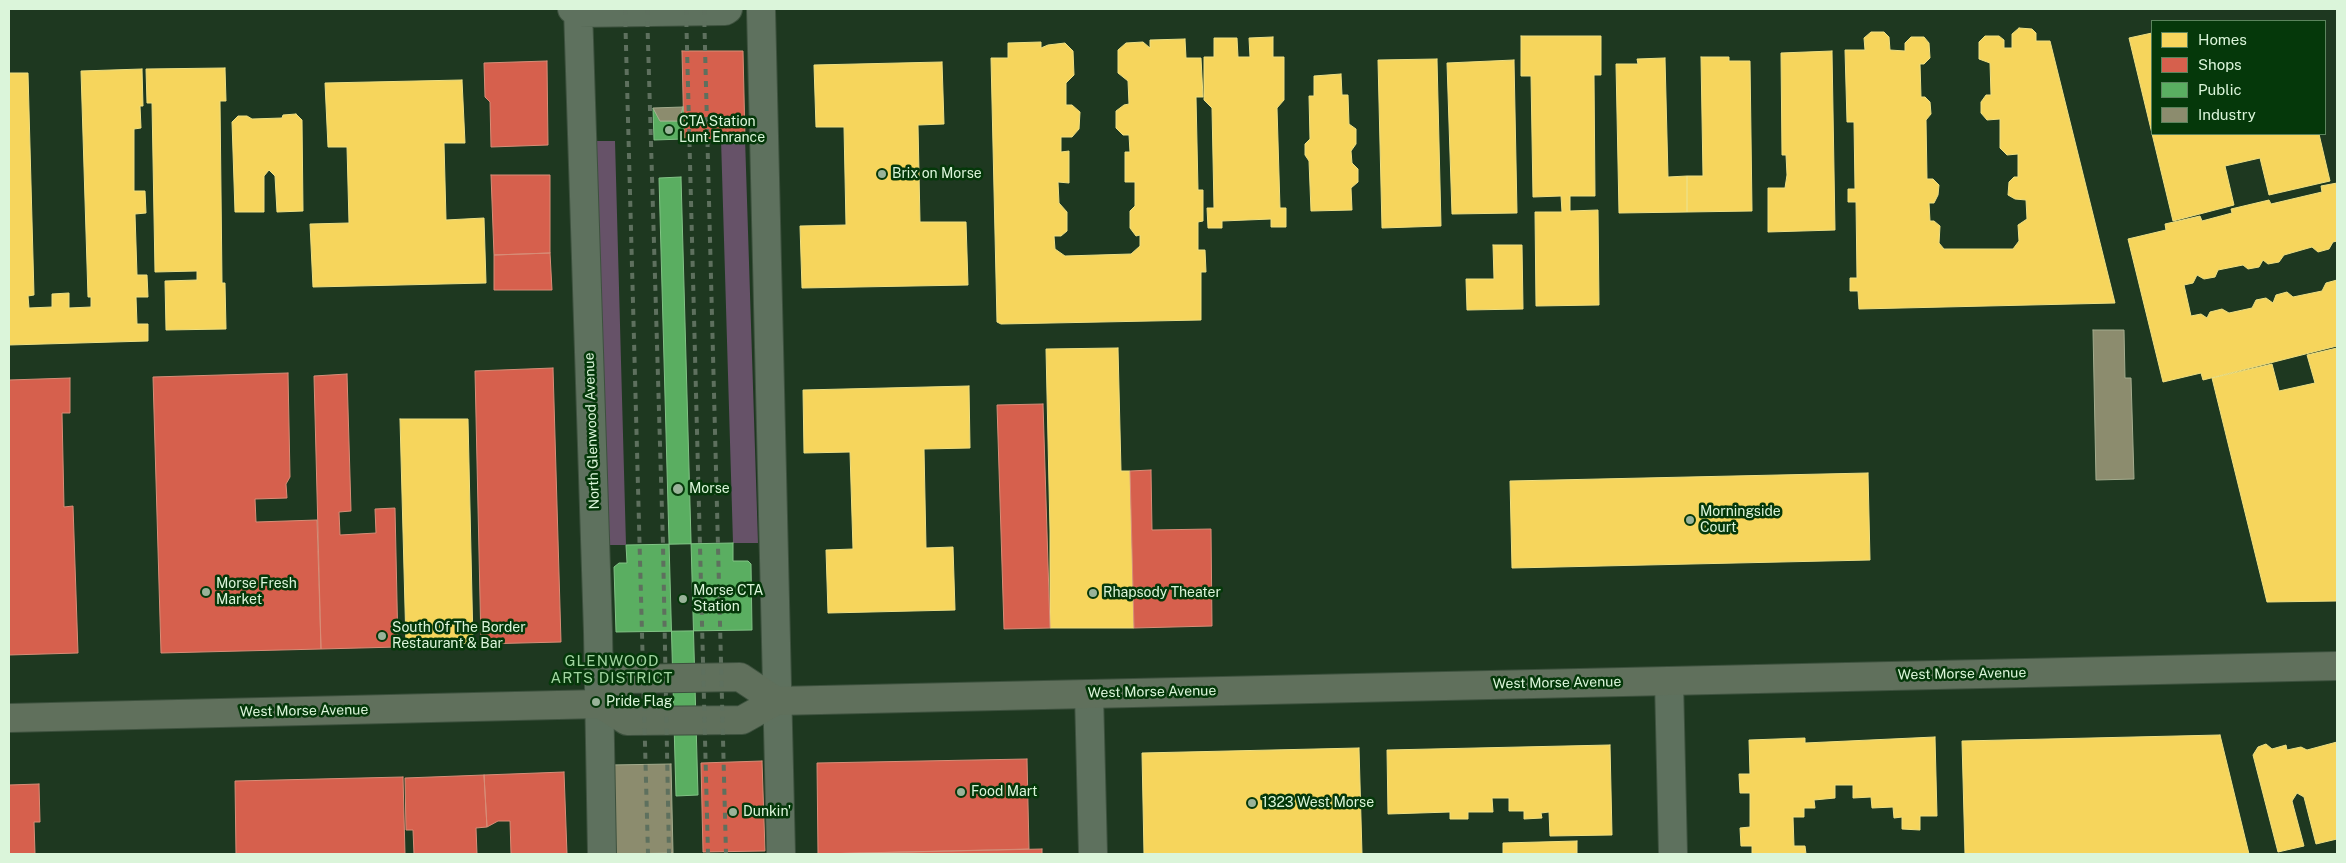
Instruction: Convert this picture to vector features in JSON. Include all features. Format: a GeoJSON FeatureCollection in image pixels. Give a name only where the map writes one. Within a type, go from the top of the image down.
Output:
{"type":"FeatureCollection","features":[{"type":"Feature","properties":{"kind":"street"},"geometry":{"type":"LineString","coordinates":[[576,10],[725,11],[728,9]]}},
{"type":"Feature","properties":{"kind":"street"},"geometry":{"type":"LineString","coordinates":[[761,9],[781,854]]}},
{"type":"Feature","properties":{"kind":"street","name":"North Glenwood Avenue"},"geometry":{"type":"LineString","coordinates":[[576,10],[600,704],[602,854]]}},
{"type":"Feature","properties":{"kind":"street","name":"West Morse Avenue"},"geometry":{"type":"LineString","coordinates":[[9,718],[600,704],[627,721],[742,720],[776,701],[2337,666]]}},
{"type":"Feature","properties":{"kind":"street"},"geometry":{"type":"LineString","coordinates":[[600,704],[626,679],[721,677],[740,677],[776,701]]}},
{"type":"Feature","properties":{"kind":"street"},"geometry":{"type":"LineString","coordinates":[[1668,681],[1673,854]]}},
{"type":"Feature","properties":{"kind":"street"},"geometry":{"type":"LineString","coordinates":[[1089,694],[1093,854]]}},
{"type":"Feature","properties":{"kind":"shaded area"},"geometry":{"type":"Polygon","coordinates":[[[745,138],[758,543],[733,543],[721,139],[745,138]]]}},
{"type":"Feature","properties":{"kind":"shaded area"},"geometry":{"type":"Polygon","coordinates":[[[595,141],[615,141],[626,545],[606,545],[595,141]]]}},
{"type":"Feature","properties":{"kind":"building: Homes"},"geometry":{"type":"Polygon","coordinates":[[[2019,28],[2032,29],[2036,33],[2036,41],[2050,41],[2115,303],[1859,309],[1858,291],[1850,291],[1850,278],[1857,278],[1856,202],[1848,202],[1848,189],[1855,189],[1854,122],[1847,122],[1845,50],[1865,50],[1864,38],[1871,32],[1884,32],[1889,37],[1890,50],[1905,51],[1905,43],[1911,37],[1924,37],[1929,43],[1930,58],[1924,64],[1920,64],[1921,97],[1925,97],[1930,102],[1931,114],[1926,120],[1927,179],[1933,179],[1939,185],[1938,195],[1934,203],[1929,203],[1930,221],[1934,221],[1940,226],[1939,243],[1944,249],[2013,249],[2019,241],[2018,225],[2027,219],[2026,200],[2015,199],[2008,195],[2009,182],[2014,177],[2018,177],[2018,154],[2007,155],[2000,148],[2000,119],[1987,120],[1981,113],[1981,102],[1986,95],[1991,95],[1990,63],[1979,59],[1979,42],[1985,36],[1999,36],[2004,40],[2004,48],[2012,48],[2012,34],[2019,28]]]}},
{"type":"Feature","properties":{"kind":"building: Homes"},"geometry":{"type":"Polygon","coordinates":[[[2151,33],[2151,130],[2129,38],[2151,33]]]}},
{"type":"Feature","properties":{"kind":"building: Homes"},"geometry":{"type":"Polygon","coordinates":[[[1521,36],[1601,36],[1601,75],[1594,75],[1595,196],[1570,196],[1570,211],[1598,210],[1599,305],[1536,306],[1535,212],[1562,212],[1561,196],[1533,197],[1531,76],[1521,76],[1521,36]]]}},
{"type":"Feature","properties":{"kind":"building: Homes"},"geometry":{"type":"Polygon","coordinates":[[[1273,37],[1273,57],[1284,57],[1284,100],[1277,108],[1280,208],[1286,208],[1286,227],[1271,227],[1271,219],[1222,221],[1222,228],[1208,228],[1207,208],[1214,208],[1212,108],[1204,100],[1204,57],[1214,57],[1214,38],[1237,38],[1238,57],[1250,57],[1249,38],[1273,37]]]}},
{"type":"Feature","properties":{"kind":"building: Homes"},"geometry":{"type":"Polygon","coordinates":[[[1185,39],[1186,58],[1201,58],[1203,97],[1196,97],[1198,190],[1203,190],[1203,221],[1198,222],[1198,250],[1205,250],[1206,272],[1201,272],[1201,320],[1001,324],[997,322],[991,58],[1008,58],[1008,43],[1041,42],[1041,48],[1048,45],[1065,43],[1073,51],[1074,75],[1066,83],[1066,105],[1072,105],[1080,112],[1079,129],[1072,137],[1061,137],[1061,152],[1069,151],[1069,183],[1058,182],[1059,203],[1067,212],[1067,231],[1061,236],[1054,236],[1055,249],[1065,256],[1131,254],[1140,246],[1140,235],[1136,236],[1130,228],[1130,211],[1135,206],[1135,182],[1125,182],[1125,152],[1130,152],[1129,135],[1123,135],[1116,128],[1116,111],[1129,104],[1128,81],[1118,73],[1118,50],[1126,43],[1143,42],[1150,48],[1150,40],[1185,39]]]}},
{"type":"Feature","properties":{"kind":"building: Homes"},"geometry":{"type":"Polygon","coordinates":[[[1832,51],[1835,230],[1768,232],[1768,188],[1785,188],[1787,175],[1786,155],[1782,155],[1781,53],[1832,51]]]}},
{"type":"Feature","properties":{"kind":"building: Homes"},"geometry":{"type":"Polygon","coordinates":[[[1701,57],[1729,57],[1729,61],[1750,61],[1752,211],[1687,212],[1687,176],[1703,176],[1701,57]]]}},
{"type":"Feature","properties":{"kind":"building: Homes"},"geometry":{"type":"Polygon","coordinates":[[[1665,58],[1668,177],[1687,176],[1687,212],[1619,213],[1616,64],[1638,64],[1637,59],[1665,58]]]}},
{"type":"Feature","properties":{"kind":"building: Homes"},"geometry":{"type":"Polygon","coordinates":[[[1437,59],[1441,226],[1382,228],[1378,60],[1437,59]]]}},
{"type":"Feature","properties":{"kind":"building: Homes"},"geometry":{"type":"Polygon","coordinates":[[[1514,60],[1517,213],[1452,214],[1447,63],[1514,60]]]}},
{"type":"Feature","properties":{"kind":"building: Homes","name":"Brix on Morse"},"geometry":{"type":"Polygon","coordinates":[[[942,62],[944,124],[918,125],[920,222],[966,222],[968,285],[802,288],[800,226],[846,225],[844,127],[816,127],[814,65],[942,62]]]}},
{"type":"Feature","properties":{"kind":"building: Homes"},"geometry":{"type":"Polygon","coordinates":[[[225,68],[226,101],[220,101],[222,283],[225,283],[226,329],[166,330],[165,281],[197,280],[197,271],[155,272],[152,103],[147,103],[146,69],[225,68]]]}},
{"type":"Feature","properties":{"kind":"building: Homes"},"geometry":{"type":"Polygon","coordinates":[[[142,69],[143,106],[140,106],[141,128],[134,129],[134,191],[145,191],[146,213],[135,214],[137,275],[147,275],[148,297],[136,297],[137,324],[148,324],[148,341],[9,345],[9,73],[28,73],[34,295],[28,296],[29,308],[52,307],[52,294],[69,293],[69,308],[91,307],[91,297],[88,297],[81,71],[142,69]]]}},
{"type":"Feature","properties":{"kind":"building: Homes"},"geometry":{"type":"Polygon","coordinates":[[[1341,74],[1342,95],[1348,95],[1349,124],[1356,129],[1356,144],[1351,151],[1352,163],[1358,169],[1358,182],[1351,188],[1352,210],[1311,211],[1309,161],[1305,155],[1305,144],[1310,139],[1309,96],[1314,96],[1314,76],[1341,74]]]}},
{"type":"Feature","properties":{"kind":"building: Homes"},"geometry":{"type":"Polygon","coordinates":[[[462,80],[465,143],[444,143],[446,220],[484,218],[486,283],[313,287],[310,224],[349,223],[347,147],[328,147],[325,83],[462,80]]]}},
{"type":"Feature","properties":{"kind":"building: Homes"},"geometry":{"type":"Polygon","coordinates":[[[296,114],[302,120],[303,211],[277,212],[275,176],[269,170],[264,176],[264,212],[235,212],[232,122],[238,116],[247,116],[252,119],[282,118],[283,115],[296,114]]]}},
{"type":"Feature","properties":{"kind":"building: Homes"},"geometry":{"type":"Polygon","coordinates":[[[2152,135],[2319,135],[2330,181],[2269,195],[2260,158],[2225,166],[2234,205],[2173,221],[2152,135]]]}},
{"type":"Feature","properties":{"kind":"building: Homes"},"geometry":{"type":"Polygon","coordinates":[[[2337,183],[2337,241],[2333,242],[2329,249],[2318,252],[2312,247],[2284,255],[2279,262],[2268,264],[2263,260],[2259,267],[2248,269],[2243,265],[2218,270],[2215,277],[2204,279],[2197,275],[2193,283],[2184,285],[2191,316],[2201,314],[2207,318],[2210,312],[2222,309],[2229,313],[2252,308],[2256,300],[2266,298],[2273,303],[2276,295],[2287,292],[2293,297],[2322,291],[2326,283],[2337,280],[2337,346],[2203,380],[2201,373],[2163,382],[2128,239],[2166,230],[2165,224],[2200,216],[2202,221],[2232,213],[2231,209],[2269,200],[2271,204],[2322,192],[2321,186],[2337,183]]]}},
{"type":"Feature","properties":{"kind":"building: Homes"},"geometry":{"type":"Polygon","coordinates":[[[1493,245],[1522,245],[1523,309],[1467,310],[1466,279],[1494,279],[1493,245]]]}},
{"type":"Feature","properties":{"kind":"building: Homes"},"geometry":{"type":"Polygon","coordinates":[[[1118,348],[1121,471],[1130,471],[1134,628],[1050,628],[1046,349],[1118,348]]]}},
{"type":"Feature","properties":{"kind":"building: Homes"},"geometry":{"type":"Polygon","coordinates":[[[2337,348],[2337,601],[2267,602],[2212,378],[2272,364],[2279,391],[2315,383],[2307,355],[2337,348]]]}},
{"type":"Feature","properties":{"kind":"building: Homes"},"geometry":{"type":"Polygon","coordinates":[[[969,386],[970,448],[924,449],[926,548],[953,547],[955,610],[828,613],[826,550],[853,549],[850,452],[804,453],[803,390],[969,386]]]}},
{"type":"Feature","properties":{"kind":"building: Homes"},"geometry":{"type":"Polygon","coordinates":[[[400,419],[468,419],[473,643],[406,645],[400,419]]]}},
{"type":"Feature","properties":{"kind":"building: Homes","name":"Morningside Court"},"geometry":{"type":"Polygon","coordinates":[[[1868,473],[1870,560],[1512,568],[1510,481],[1868,473]]]}},
{"type":"Feature","properties":{"kind":"building: Homes"},"geometry":{"type":"Polygon","coordinates":[[[2220,735],[2249,854],[1965,854],[1962,741],[2220,735]]]}},
{"type":"Feature","properties":{"kind":"building: Homes"},"geometry":{"type":"Polygon","coordinates":[[[1935,737],[1937,816],[1920,816],[1920,830],[1902,829],[1902,817],[1894,818],[1893,807],[1872,808],[1871,797],[1853,798],[1853,785],[1835,785],[1835,798],[1814,800],[1815,808],[1804,808],[1804,817],[1793,817],[1794,846],[1805,846],[1806,854],[1752,854],[1752,846],[1741,846],[1740,828],[1750,827],[1750,793],[1740,793],[1739,774],[1750,774],[1749,740],[1805,738],[1805,743],[1935,737]]]}},
{"type":"Feature","properties":{"kind":"building: Homes"},"geometry":{"type":"Polygon","coordinates":[[[2337,742],[2337,839],[2316,844],[2304,797],[2297,793],[2292,801],[2304,846],[2278,852],[2253,755],[2258,747],[2266,744],[2272,749],[2286,745],[2287,750],[2301,747],[2307,750],[2337,742]]]}},
{"type":"Feature","properties":{"kind":"building: Homes"},"geometry":{"type":"Polygon","coordinates":[[[1610,745],[1612,835],[1550,836],[1549,812],[1541,813],[1542,818],[1524,819],[1524,811],[1509,811],[1509,798],[1492,798],[1493,812],[1468,812],[1468,819],[1450,819],[1450,812],[1388,814],[1387,750],[1610,745]]]}},
{"type":"Feature","properties":{"kind":"building: Homes","name":"1323 West Morse"},"geometry":{"type":"Polygon","coordinates":[[[1359,748],[1362,854],[1144,854],[1142,753],[1359,748]]]}},
{"type":"Feature","properties":{"kind":"building: Homes"},"geometry":{"type":"Polygon","coordinates":[[[1577,841],[1577,854],[1503,854],[1503,843],[1577,841]]]}},
{"type":"Feature","properties":{"kind":"building: Shops"},"geometry":{"type":"Polygon","coordinates":[[[682,51],[743,51],[745,138],[684,139],[682,51]]]}},
{"type":"Feature","properties":{"kind":"building: Shops"},"geometry":{"type":"Polygon","coordinates":[[[547,61],[548,145],[491,147],[490,102],[485,97],[484,63],[547,61]]]}},
{"type":"Feature","properties":{"kind":"building: Shops"},"geometry":{"type":"Polygon","coordinates":[[[491,175],[550,175],[550,253],[494,255],[491,175]]]}},
{"type":"Feature","properties":{"kind":"building: Shops"},"geometry":{"type":"Polygon","coordinates":[[[550,253],[552,290],[494,290],[494,255],[550,253]]]}},
{"type":"Feature","properties":{"kind":"building: Shops"},"geometry":{"type":"Polygon","coordinates":[[[553,368],[561,642],[481,644],[475,371],[553,368]]]}},
{"type":"Feature","properties":{"kind":"building: Shops"},"geometry":{"type":"Polygon","coordinates":[[[288,373],[290,477],[286,484],[287,498],[255,499],[256,522],[317,520],[321,649],[161,653],[153,377],[288,373]]]}},
{"type":"Feature","properties":{"kind":"building: Shops"},"geometry":{"type":"Polygon","coordinates":[[[347,374],[351,511],[339,512],[340,535],[376,533],[375,509],[395,508],[398,647],[321,649],[314,376],[347,374]]]}},
{"type":"Feature","properties":{"kind":"building: Shops"},"geometry":{"type":"Polygon","coordinates":[[[70,378],[70,413],[62,413],[64,507],[73,506],[78,653],[9,655],[9,380],[70,378]]]}},
{"type":"Feature","properties":{"kind":"building: Shops"},"geometry":{"type":"Polygon","coordinates":[[[1043,404],[1050,628],[1004,629],[997,405],[1043,404]]]}},
{"type":"Feature","properties":{"kind":"building: Shops"},"geometry":{"type":"Polygon","coordinates":[[[1151,470],[1152,530],[1211,529],[1212,626],[1134,628],[1130,471],[1151,470]]]}},
{"type":"Feature","properties":{"kind":"building: Shops"},"geometry":{"type":"Polygon","coordinates":[[[1027,759],[1029,849],[818,854],[817,763],[1027,759]]]}},
{"type":"Feature","properties":{"kind":"building: Shops","name":"Dunkin'"},"geometry":{"type":"Polygon","coordinates":[[[762,761],[765,851],[703,852],[701,763],[762,761]]]}},
{"type":"Feature","properties":{"kind":"building: Shops"},"geometry":{"type":"Polygon","coordinates":[[[564,772],[567,854],[511,854],[510,821],[498,821],[487,827],[484,775],[564,772]]]}},
{"type":"Feature","properties":{"kind":"building: Shops"},"geometry":{"type":"Polygon","coordinates":[[[484,775],[487,827],[476,828],[477,854],[414,854],[413,830],[406,830],[405,778],[484,775]]]}},
{"type":"Feature","properties":{"kind":"building: Shops"},"geometry":{"type":"Polygon","coordinates":[[[403,777],[405,854],[236,854],[235,781],[403,777]]]}},
{"type":"Feature","properties":{"kind":"building: Shops"},"geometry":{"type":"Polygon","coordinates":[[[39,784],[40,822],[34,822],[35,854],[9,854],[9,785],[39,784]]]}},
{"type":"Feature","properties":{"kind":"building: Shops"},"geometry":{"type":"Polygon","coordinates":[[[1042,849],[1042,854],[818,854],[1042,849]]]}},
{"type":"Feature","properties":{"kind":"building: Public","name":"CTA Station Lunt Enrance"},"geometry":{"type":"Polygon","coordinates":[[[683,107],[684,139],[654,140],[653,108],[660,121],[679,121],[683,107]]]}},
{"type":"Feature","properties":{"kind":"building: Public"},"geometry":{"type":"Polygon","coordinates":[[[681,177],[698,795],[676,796],[659,178],[681,177]]]}},
{"type":"Feature","properties":{"kind":"building: Public","name":"Morse CTA Station"},"geometry":{"type":"Polygon","coordinates":[[[733,543],[733,561],[748,561],[751,564],[752,630],[616,632],[614,567],[619,563],[627,563],[626,545],[733,543]]]}},
{"type":"Feature","properties":{"kind":"building: Industry"},"geometry":{"type":"Polygon","coordinates":[[[683,107],[679,121],[660,121],[653,108],[683,107]]]}},
{"type":"Feature","properties":{"kind":"building: Industry"},"geometry":{"type":"Polygon","coordinates":[[[2093,330],[2124,330],[2125,378],[2131,378],[2134,479],[2096,480],[2093,330]]]}},
{"type":"Feature","properties":{"kind":"building: Industry"},"geometry":{"type":"Polygon","coordinates":[[[671,764],[673,853],[613,854],[611,765],[671,764]]]}},
{"type":"Feature","properties":{"kind":"railway"},"geometry":{"type":"LineString","coordinates":[[625,9],[648,854]]}},
{"type":"Feature","properties":{"kind":"railway"},"geometry":{"type":"LineString","coordinates":[[647,9],[663,545],[669,854]]}},
{"type":"Feature","properties":{"kind":"railway"},"geometry":{"type":"LineString","coordinates":[[686,9],[708,854]]}},
{"type":"Feature","properties":{"kind":"railway"},"geometry":{"type":"LineString","coordinates":[[704,9],[726,854]]}},
{"type":"Feature","properties":{"kind":"place","name":"CTA Station Lunt Enrance"},"geometry":{"type":"Point","coordinates":[669,130]}},
{"type":"Feature","properties":{"kind":"place","name":"Brix on Morse"},"geometry":{"type":"Point","coordinates":[882,174]}},
{"type":"Feature","properties":{"kind":"place","name":"Morse"},"geometry":{"type":"Point","coordinates":[678,489]}},
{"type":"Feature","properties":{"kind":"place","name":"Morningside Court"},"geometry":{"type":"Point","coordinates":[1690,520]}},
{"type":"Feature","properties":{"kind":"place","name":"Morse Fresh Market"},"geometry":{"type":"Point","coordinates":[206,592]}},
{"type":"Feature","properties":{"kind":"place","name":"Rhapsody Theater"},"geometry":{"type":"Point","coordinates":[1093,593]}},
{"type":"Feature","properties":{"kind":"place","name":"Morse CTA Station"},"geometry":{"type":"Point","coordinates":[683,599]}},
{"type":"Feature","properties":{"kind":"place","name":"South Of The Border Restaurant & Bar"},"geometry":{"type":"Point","coordinates":[382,636]}},
{"type":"Feature","properties":{"kind":"place","name":"Pride Flag"},"geometry":{"type":"Point","coordinates":[596,702]}},
{"type":"Feature","properties":{"kind":"place","name":"Food Mart"},"geometry":{"type":"Point","coordinates":[961,792]}},
{"type":"Feature","properties":{"kind":"place","name":"1323 West Morse"},"geometry":{"type":"Point","coordinates":[1252,803]}},
{"type":"Feature","properties":{"kind":"place","name":"Dunkin'"},"geometry":{"type":"Point","coordinates":[733,812]}},
{"type":"Feature","properties":{"kind":"district","name":"GLENWOOD ARTS DISTRICT"},"geometry":{"type":"Point","coordinates":[612,670]}}]}
